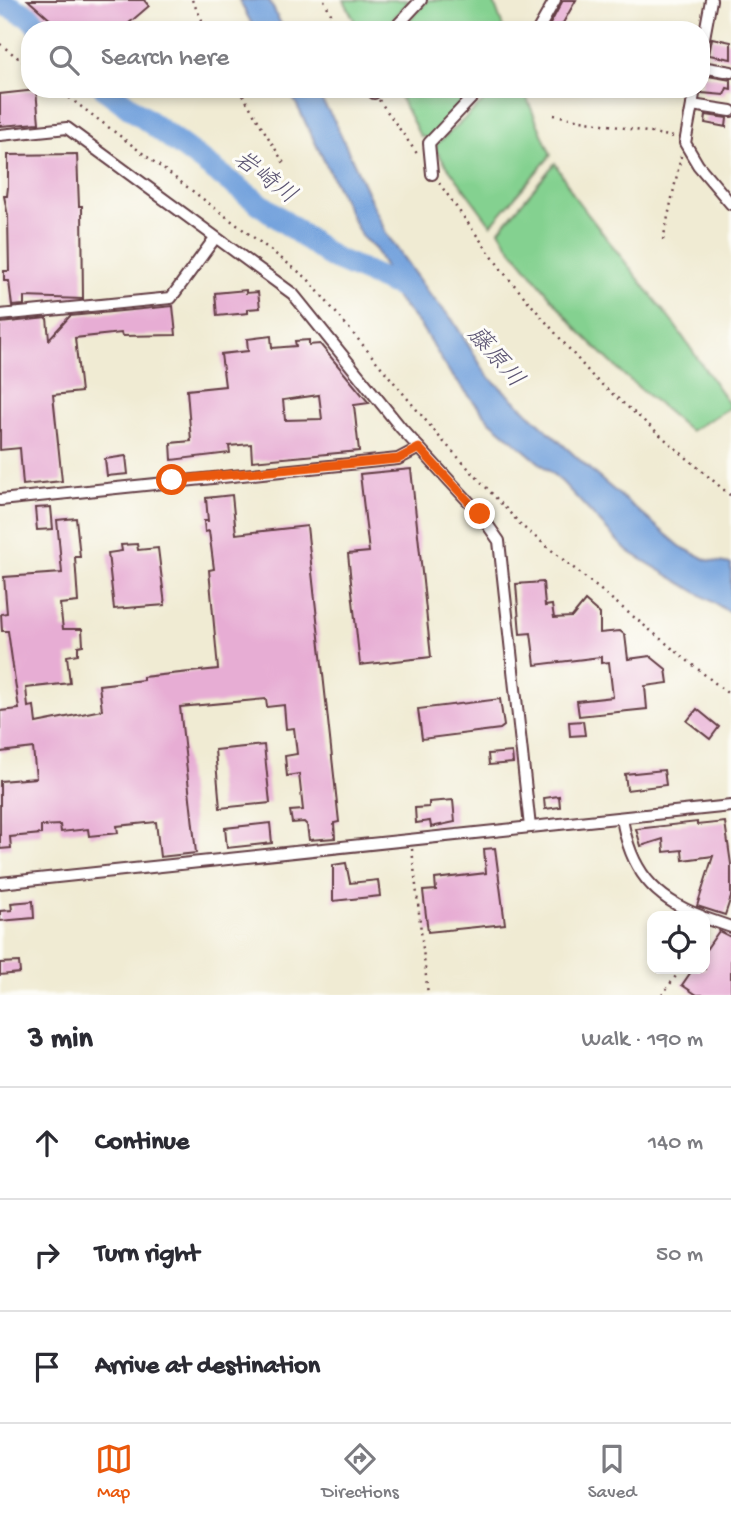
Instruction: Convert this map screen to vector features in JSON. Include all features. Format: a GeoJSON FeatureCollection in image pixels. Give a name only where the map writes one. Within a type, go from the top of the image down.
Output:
{"type":"FeatureCollection","features":[{"type":"Feature","properties":{"kind":"street"},"geometry":{"type":"LineString","coordinates":[[401,21],[421,0]]}},
{"type":"Feature","properties":{"kind":"street"},"geometry":{"type":"LineString","coordinates":[[543,21],[555,0]]}},
{"type":"Feature","properties":{"kind":"street"},"geometry":{"type":"LineString","coordinates":[[707,21],[711,0]]}},
{"type":"Feature","properties":{"kind":"street"},"geometry":{"type":"LineString","coordinates":[[710,68],[731,72]]}},
{"type":"Feature","properties":{"kind":"street"},"geometry":{"type":"LineString","coordinates":[[432,174],[429,143],[472,98]]}},
{"type":"Feature","properties":{"kind":"street"},"geometry":{"type":"LineString","coordinates":[[693,98],[685,141],[698,165],[731,204]]}},
{"type":"Feature","properties":{"kind":"street"},"geometry":{"type":"LineString","coordinates":[[692,105],[731,111]]}},
{"type":"Feature","properties":{"kind":"street"},"geometry":{"type":"LineString","coordinates":[[0,135],[68,128],[293,294],[419,448],[480,514],[499,541],[530,827]]}},
{"type":"Feature","properties":{"kind":"street"},"geometry":{"type":"LineString","coordinates":[[0,315],[171,298],[215,238]]}},
{"type":"Feature","properties":{"kind":"street"},"geometry":{"type":"LineString","coordinates":[[0,500],[398,459],[419,448]]}},
{"type":"Feature","properties":{"kind":"street"},"geometry":{"type":"LineString","coordinates":[[0,883],[731,806]]}},
{"type":"Feature","properties":{"kind":"street"},"geometry":{"type":"LineString","coordinates":[[622,818],[627,847],[644,877],[671,905],[687,911]]}},
{"type":"Feature","properties":{"kind":"street"},"geometry":{"type":"LineString","coordinates":[[710,920],[731,927]]}},
{"type":"Feature","properties":{"kind":"path"},"geometry":{"type":"LineString","coordinates":[[192,0],[202,21]]}},
{"type":"Feature","properties":{"kind":"path"},"geometry":{"type":"LineString","coordinates":[[324,0],[334,21]]}},
{"type":"Feature","properties":{"kind":"path"},"geometry":{"type":"LineString","coordinates":[[0,44],[21,60]]}},
{"type":"Feature","properties":{"kind":"path"},"geometry":{"type":"LineString","coordinates":[[70,98],[307,278],[442,440],[523,527],[731,696]]}},
{"type":"Feature","properties":{"kind":"path"},"geometry":{"type":"LineString","coordinates":[[244,98],[285,165]]}},
{"type":"Feature","properties":{"kind":"path"},"geometry":{"type":"LineString","coordinates":[[379,98],[504,273],[594,378],[731,496]]}},
{"type":"Feature","properties":{"kind":"path"},"geometry":{"type":"LineString","coordinates":[[554,115],[685,141],[663,240]]}},
{"type":"Feature","properties":{"kind":"path"},"geometry":{"type":"LineString","coordinates":[[411,840],[428,995]]}},
{"type":"Feature","properties":{"kind":"path"},"geometry":{"type":"LineString","coordinates":[[662,995],[677,974]]}},
{"type":"Feature","properties":{"kind":"green space"},"geometry":{"type":"Polygon","coordinates":[[[344,0],[410,0],[391,21],[354,21],[344,0]]]}},
{"type":"Feature","properties":{"kind":"green space"},"geometry":{"type":"Polygon","coordinates":[[[428,0],[493,0],[501,21],[408,21],[428,0]]]}},
{"type":"Feature","properties":{"kind":"green space"},"geometry":{"type":"Polygon","coordinates":[[[401,98],[469,98],[431,139],[420,136],[401,98]]]}},
{"type":"Feature","properties":{"kind":"green space"},"geometry":{"type":"Polygon","coordinates":[[[487,98],[527,98],[551,155],[491,225],[436,151],[436,145],[487,98]]]}},
{"type":"Feature","properties":{"kind":"green space"},"geometry":{"type":"Polygon","coordinates":[[[555,163],[576,199],[676,327],[731,407],[690,431],[624,375],[577,329],[508,245],[499,230],[555,163]]]}},
{"type":"Feature","properties":{"kind":"water"},"geometry":{"type":"Polygon","coordinates":[[[239,0],[269,0],[280,21],[250,21],[239,0]]]}},
{"type":"Feature","properties":{"kind":"water"},"geometry":{"type":"Polygon","coordinates":[[[293,98],[320,98],[334,120],[386,233],[429,294],[452,319],[487,375],[596,475],[681,547],[707,560],[731,564],[731,613],[626,550],[562,482],[490,421],[450,373],[420,325],[392,293],[389,275],[375,249],[361,236],[293,98]]]}},
{"type":"Feature","properties":{"kind":"building"},"geometry":{"type":"Polygon","coordinates":[[[28,0],[144,0],[149,6],[132,21],[52,21],[28,0]]]}},
{"type":"Feature","properties":{"kind":"building"},"geometry":{"type":"Polygon","coordinates":[[[563,0],[576,0],[564,21],[552,21],[563,0]]]}},
{"type":"Feature","properties":{"kind":"building"},"geometry":{"type":"Polygon","coordinates":[[[712,38],[731,42],[731,59],[710,55],[712,38]]]}},
{"type":"Feature","properties":{"kind":"building"},"geometry":{"type":"Polygon","coordinates":[[[710,76],[731,80],[731,89],[727,88],[724,95],[710,94],[710,76]]]}},
{"type":"Feature","properties":{"kind":"building"},"geometry":{"type":"Polygon","coordinates":[[[21,92],[21,98],[37,98],[39,123],[0,126],[0,94],[21,92]]]}},
{"type":"Feature","properties":{"kind":"building"},"geometry":{"type":"Polygon","coordinates":[[[706,115],[727,118],[726,127],[705,123],[706,115]]]}},
{"type":"Feature","properties":{"kind":"building"},"geometry":{"type":"Polygon","coordinates":[[[77,154],[79,206],[82,206],[83,299],[24,297],[24,305],[12,306],[9,281],[4,281],[4,271],[9,271],[8,216],[4,196],[7,196],[8,187],[8,155],[77,154]]]}},
{"type":"Feature","properties":{"kind":"building"},"geometry":{"type":"Polygon","coordinates":[[[246,290],[246,293],[258,292],[260,308],[248,309],[248,313],[217,316],[215,293],[246,290]]]}},
{"type":"Feature","properties":{"kind":"building"},"geometry":{"type":"Polygon","coordinates":[[[173,306],[176,335],[122,336],[121,333],[75,338],[81,392],[53,395],[62,481],[23,485],[20,448],[0,450],[0,323],[47,318],[49,339],[70,316],[173,306]]]}},
{"type":"Feature","properties":{"kind":"building"},"geometry":{"type":"Polygon","coordinates":[[[271,336],[272,348],[296,346],[295,341],[309,340],[309,345],[320,344],[369,403],[354,405],[359,451],[252,461],[251,444],[229,446],[230,453],[172,460],[171,443],[191,441],[187,390],[225,386],[221,354],[248,351],[247,339],[271,336]],[[319,395],[283,400],[285,420],[322,419],[319,395]]]}},
{"type":"Feature","properties":{"kind":"building"},"geometry":{"type":"Polygon","coordinates":[[[126,456],[128,474],[107,476],[105,459],[126,456]]]}},
{"type":"Feature","properties":{"kind":"building"},"geometry":{"type":"Polygon","coordinates":[[[411,469],[431,657],[360,665],[348,554],[369,552],[360,474],[411,469]]]}},
{"type":"Feature","properties":{"kind":"building"},"geometry":{"type":"Polygon","coordinates":[[[232,495],[236,534],[307,526],[339,822],[334,823],[335,838],[309,840],[304,822],[292,823],[290,811],[303,810],[299,774],[287,776],[285,756],[297,754],[294,728],[286,729],[284,705],[267,707],[266,699],[180,707],[196,853],[160,857],[156,822],[117,826],[118,833],[89,836],[88,829],[61,832],[60,825],[41,826],[41,834],[10,837],[11,848],[0,849],[0,781],[36,778],[33,748],[0,752],[0,711],[19,709],[8,631],[2,631],[1,614],[7,613],[4,577],[62,573],[57,520],[76,518],[80,557],[75,557],[78,602],[60,604],[63,629],[82,629],[83,645],[78,646],[78,654],[67,656],[70,683],[26,688],[28,707],[34,706],[36,723],[102,710],[99,685],[218,669],[209,570],[214,569],[209,531],[205,532],[204,521],[208,521],[206,498],[232,495]]]}},
{"type":"Feature","properties":{"kind":"building"},"geometry":{"type":"Polygon","coordinates":[[[51,507],[53,529],[37,530],[35,508],[51,507]]]}},
{"type":"Feature","properties":{"kind":"building"},"geometry":{"type":"Polygon","coordinates":[[[137,544],[138,550],[158,548],[165,605],[114,609],[108,553],[122,551],[121,545],[137,544]]]}},
{"type":"Feature","properties":{"kind":"building"},"geometry":{"type":"Polygon","coordinates":[[[543,582],[545,606],[552,605],[554,618],[572,617],[585,601],[600,614],[600,633],[620,631],[625,635],[628,659],[650,656],[666,669],[668,683],[645,686],[647,709],[579,716],[577,701],[613,697],[609,662],[601,663],[601,657],[535,665],[531,633],[520,634],[516,584],[543,582]]]}},
{"type":"Feature","properties":{"kind":"building"},"geometry":{"type":"Polygon","coordinates":[[[500,699],[504,726],[500,729],[422,739],[418,709],[500,699]]]}},
{"type":"Feature","properties":{"kind":"building"},"geometry":{"type":"Polygon","coordinates":[[[697,709],[719,727],[710,739],[687,721],[697,709]]]}},
{"type":"Feature","properties":{"kind":"building"},"geometry":{"type":"Polygon","coordinates":[[[583,721],[585,735],[570,736],[569,722],[583,721]]]}},
{"type":"Feature","properties":{"kind":"building"},"geometry":{"type":"Polygon","coordinates":[[[264,745],[270,803],[220,808],[215,750],[264,745]]]}},
{"type":"Feature","properties":{"kind":"building"},"geometry":{"type":"Polygon","coordinates":[[[512,752],[513,763],[489,765],[488,754],[512,752]]]}},
{"type":"Feature","properties":{"kind":"building"},"geometry":{"type":"Polygon","coordinates":[[[664,770],[666,785],[627,790],[625,774],[664,770]]]}},
{"type":"Feature","properties":{"kind":"building"},"geometry":{"type":"Polygon","coordinates":[[[559,796],[560,807],[545,809],[544,798],[559,796]]]}},
{"type":"Feature","properties":{"kind":"building"},"geometry":{"type":"Polygon","coordinates":[[[453,800],[455,822],[431,827],[430,821],[416,823],[415,808],[429,807],[429,802],[453,800]]]}},
{"type":"Feature","properties":{"kind":"building"},"geometry":{"type":"Polygon","coordinates":[[[697,822],[697,825],[725,822],[731,864],[731,897],[725,915],[697,906],[713,856],[683,860],[682,850],[664,852],[663,839],[641,846],[636,829],[697,822]]]}},
{"type":"Feature","properties":{"kind":"building"},"geometry":{"type":"Polygon","coordinates":[[[270,823],[272,843],[227,848],[225,828],[270,823]]]}},
{"type":"Feature","properties":{"kind":"building"},"geometry":{"type":"Polygon","coordinates":[[[495,848],[505,924],[428,932],[423,891],[436,890],[435,879],[486,873],[484,849],[495,848]]]}},
{"type":"Feature","properties":{"kind":"building"},"geometry":{"type":"Polygon","coordinates":[[[346,863],[350,883],[378,880],[380,896],[333,901],[333,865],[346,863]]]}},
{"type":"Feature","properties":{"kind":"building"},"geometry":{"type":"Polygon","coordinates":[[[33,901],[34,918],[0,921],[0,911],[12,910],[11,903],[33,901]]]}},
{"type":"Feature","properties":{"kind":"building"},"geometry":{"type":"Polygon","coordinates":[[[719,931],[731,937],[731,995],[697,995],[682,985],[690,974],[710,974],[710,944],[719,931]]]}},
{"type":"Feature","properties":{"kind":"building"},"geometry":{"type":"Polygon","coordinates":[[[19,962],[20,973],[0,975],[0,963],[19,962]]]}},
{"type":"Feature","properties":{"kind":"waterway","name":"岩崎川"},"geometry":{"type":"LineString","coordinates":[[0,2],[34,21]]}},
{"type":"Feature","properties":{"kind":"waterway","name":"岩崎川"},"geometry":{"type":"LineString","coordinates":[[117,98],[333,258],[405,289]]}},
{"type":"Feature","properties":{"kind":"route"},"geometry":{"type":"LineString","coordinates":[[172,480],[398,459],[419,448],[480,514]]}},
{"type":"Feature","properties":{"kind":"water label","name":"藤原川"},"geometry":{"type":"Point","coordinates":[497,356]}}]}
